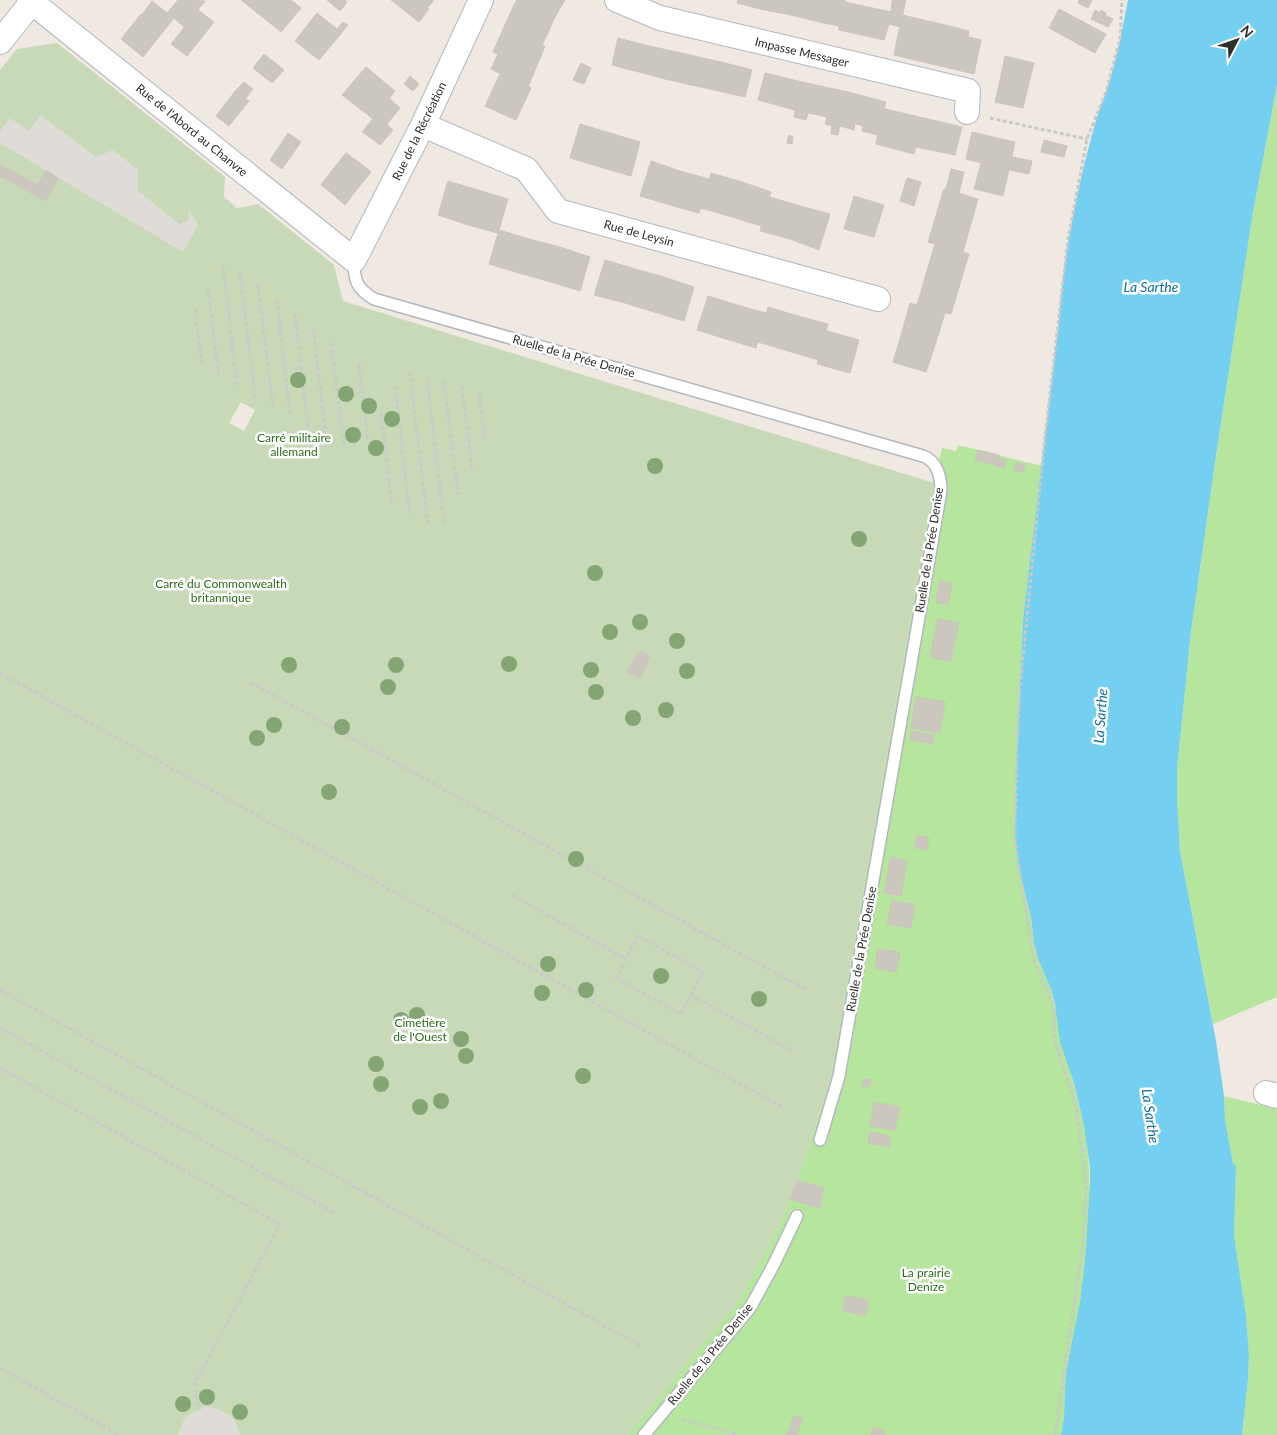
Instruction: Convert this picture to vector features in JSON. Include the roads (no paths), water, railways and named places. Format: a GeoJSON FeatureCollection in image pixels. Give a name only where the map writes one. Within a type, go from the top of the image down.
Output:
{"type":"FeatureCollection","features":[{"type":"Feature","properties":{"kind":"street","name":"Rue de la Récréation"},"geometry":{"type":"LineString","coordinates":[[354,260],[423,125],[481,0]]}},
{"type":"Feature","properties":{"kind":"street","name":"Impasse Messager"},"geometry":{"type":"LineString","coordinates":[[617,0],[660,18],[968,91],[967,112]]}},
{"type":"Feature","properties":{"kind":"street"},"geometry":{"type":"LineString","coordinates":[[0,42],[30,1]]}},
{"type":"Feature","properties":{"kind":"street","name":"Rue de l'Abord au Chanvre"},"geometry":{"type":"LineString","coordinates":[[30,1],[354,260]]}},
{"type":"Feature","properties":{"kind":"street","name":"Rue de Leysin"},"geometry":{"type":"LineString","coordinates":[[423,125],[526,169],[558,211],[878,299]]}},
{"type":"Feature","properties":{"kind":"lane","name":"Ruelle de la Prée Denise"},"geometry":{"type":"LineString","coordinates":[[354,260],[354,274],[358,286],[374,299],[922,456],[930,460],[936,467],[940,476],[941,491],[840,1076],[820,1140]]}},
{"type":"Feature","properties":{"kind":"lane","name":"Ruelle de la Prée Denise"},"geometry":{"type":"LineString","coordinates":[[644,1435],[750,1308],[797,1216]]}},
{"type":"Feature","properties":{"kind":"water","name":"La Sarthe"},"geometry":{"type":"Polygon","coordinates":[[[1128,0],[1277,0],[1277,85],[1252,218],[1215,463],[1191,632],[1177,769],[1180,851],[1216,1041],[1224,1096],[1225,1120],[1233,1164],[1236,1166],[1234,1235],[1246,1316],[1249,1355],[1242,1435],[1061,1435],[1064,1417],[1066,1373],[1080,1302],[1085,1261],[1090,1168],[1084,1126],[1074,1083],[1060,1042],[1055,1004],[1034,943],[1031,918],[1019,868],[1015,839],[1023,620],[1068,243],[1084,167],[1098,114],[1113,69],[1128,0]]]}},
{"type":"Feature","properties":{"kind":"park label","name":"Carré militaire allemand"},"geometry":{"type":"Point","coordinates":[294,444]}},
{"type":"Feature","properties":{"kind":"park label","name":"Carré du Commonwealth britannique"},"geometry":{"type":"Point","coordinates":[221,590]}},
{"type":"Feature","properties":{"kind":"park label","name":"Cimetière de l'Ouest"},"geometry":{"type":"Point","coordinates":[420,1029]}},
{"type":"Feature","properties":{"kind":"park label","name":"La prairie Denize"},"geometry":{"type":"Point","coordinates":[926,1279]}}]}
